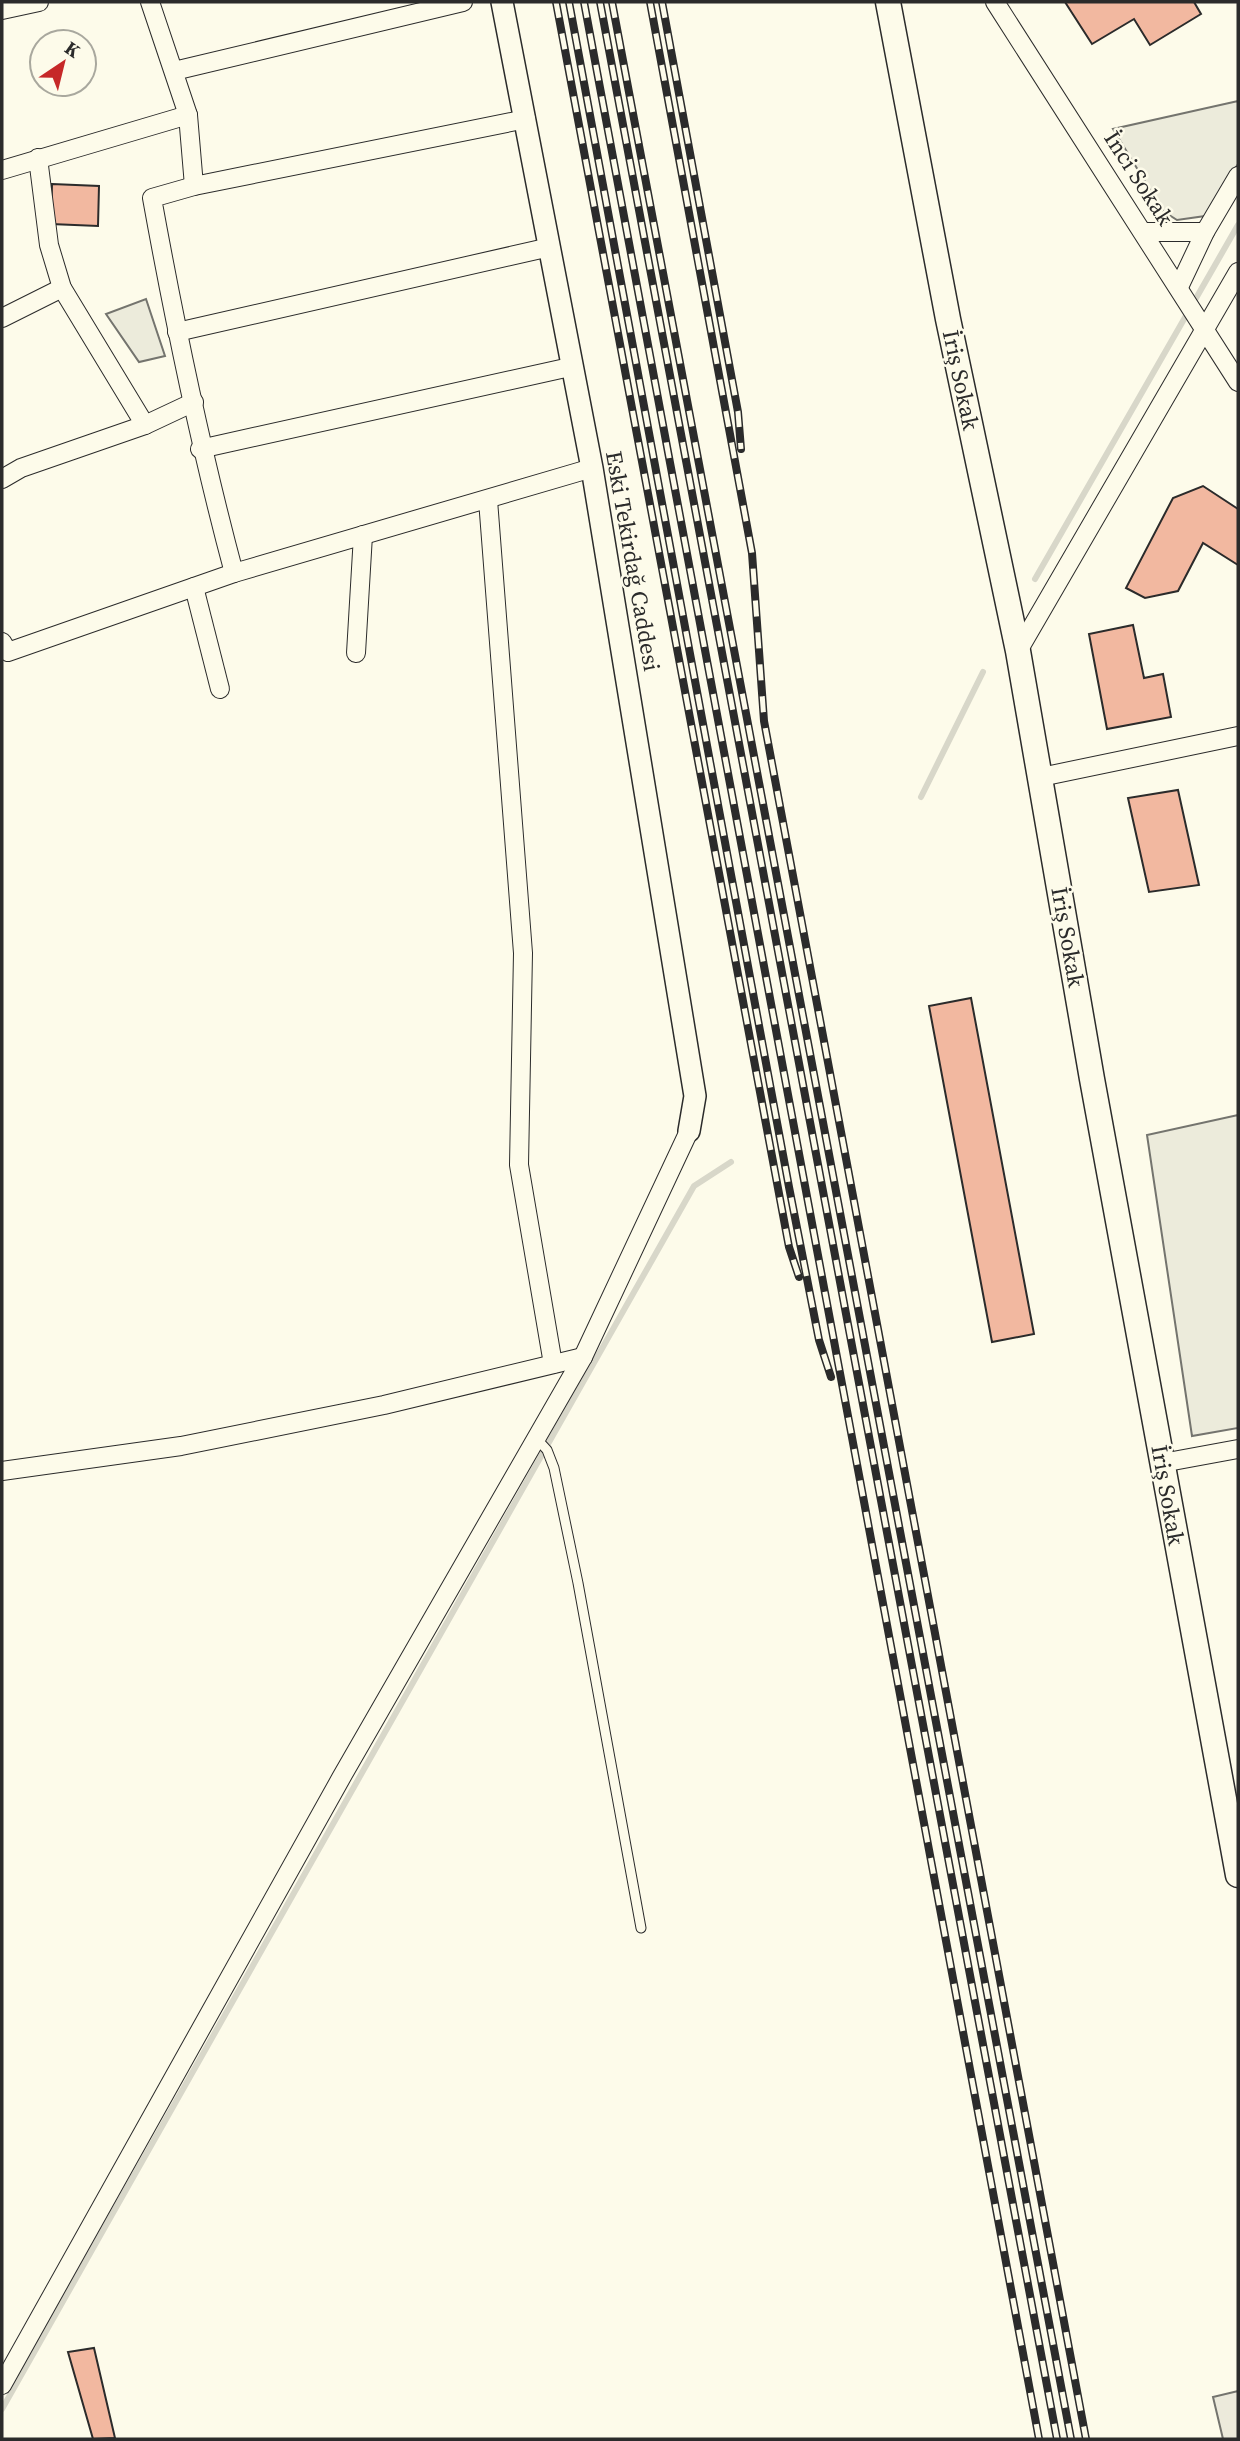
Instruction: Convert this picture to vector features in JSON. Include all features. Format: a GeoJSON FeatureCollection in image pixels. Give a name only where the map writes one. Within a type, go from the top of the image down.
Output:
{"type":"FeatureCollection","features":[{"type":"Feature","properties":{"kind":"main road","name":"İriş Sokak"},"geometry":{"type":"LineString","coordinates":[[888,2],[948,319],[1018,651],[1238,1875]]}},
{"type":"Feature","properties":{"kind":"street"},"geometry":{"type":"LineString","coordinates":[[2,10],[39,2]]}},
{"type":"Feature","properties":{"kind":"street"},"geometry":{"type":"LineString","coordinates":[[150,2],[188,115],[194,186]]}},
{"type":"Feature","properties":{"kind":"street"},"geometry":{"type":"LineString","coordinates":[[174,71],[463,2]]}},
{"type":"Feature","properties":{"kind":"street","name":"Eski Tekirdağ Caddesi"},"geometry":{"type":"LineString","coordinates":[[502,2],[550,247],[570,367],[592,468],[695,1096],[689,1131]]}},
{"type":"Feature","properties":{"kind":"street","name":"İnci Sokak"},"geometry":{"type":"LineString","coordinates":[[995,2],[1145,232],[1238,382]]}},
{"type":"Feature","properties":{"kind":"street"},"geometry":{"type":"LineString","coordinates":[[2,170],[188,115]]}},
{"type":"Feature","properties":{"kind":"street"},"geometry":{"type":"LineString","coordinates":[[234,573],[200,449],[194,402],[177,332],[152,198],[194,186],[526,119]]}},
{"type":"Feature","properties":{"kind":"street"},"geometry":{"type":"LineString","coordinates":[[38,158],[49,245],[62,288],[145,425]]}},
{"type":"Feature","properties":{"kind":"street"},"geometry":{"type":"LineString","coordinates":[[1179,287],[1205,232],[1238,176]]}},
{"type":"Feature","properties":{"kind":"street"},"geometry":{"type":"LineString","coordinates":[[1145,232],[1205,232]]}},
{"type":"Feature","properties":{"kind":"street"},"geometry":{"type":"LineString","coordinates":[[177,332],[550,247]]}},
{"type":"Feature","properties":{"kind":"street"},"geometry":{"type":"LineString","coordinates":[[1018,651],[1238,272]]}},
{"type":"Feature","properties":{"kind":"street"},"geometry":{"type":"LineString","coordinates":[[2,318],[62,288]]}},
{"type":"Feature","properties":{"kind":"street"},"geometry":{"type":"LineString","coordinates":[[200,449],[570,367]]}},
{"type":"Feature","properties":{"kind":"street"},"geometry":{"type":"LineString","coordinates":[[2,480],[21,468],[145,425],[194,402]]}},
{"type":"Feature","properties":{"kind":"street"},"geometry":{"type":"LineString","coordinates":[[4,651],[234,573],[592,468]]}},
{"type":"Feature","properties":{"kind":"street"},"geometry":{"type":"LineString","coordinates":[[488,500],[523,953],[519,1165],[553,1364]]}},
{"type":"Feature","properties":{"kind":"street"},"geometry":{"type":"LineString","coordinates":[[356,653],[363,535]]}},
{"type":"Feature","properties":{"kind":"street"},"geometry":{"type":"LineString","coordinates":[[194,587],[220,689]]}},
{"type":"Feature","properties":{"kind":"street"},"geometry":{"type":"LineString","coordinates":[[1041,777],[1238,736]]}},
{"type":"Feature","properties":{"kind":"street"},"geometry":{"type":"LineString","coordinates":[[2,2385],[335,1790],[541,1443],[689,1131]]}},
{"type":"Feature","properties":{"kind":"street"},"geometry":{"type":"LineString","coordinates":[[2,1471],[181,1446],[384,1405],[583,1357]]}},
{"type":"Feature","properties":{"kind":"street"},"geometry":{"type":"LineString","coordinates":[[1163,1463],[1238,1449]]}},
{"type":"Feature","properties":{"kind":"lane"},"geometry":{"type":"LineString","coordinates":[[541,1443],[578,1583],[641,1928]]}},
{"type":"Feature","properties":{"kind":"shaded area"},"geometry":{"type":"Polygon","coordinates":[[[1238,101],[1238,164],[1205,216],[1177,220],[1163,211],[1113,129],[1238,101]]]}},
{"type":"Feature","properties":{"kind":"shaded area"},"geometry":{"type":"Polygon","coordinates":[[[146,299],[165,356],[139,362],[106,314],[146,299]]]}},
{"type":"Feature","properties":{"kind":"shaded area"},"geometry":{"type":"Polygon","coordinates":[[[1238,1115],[1238,1428],[1192,1436],[1147,1135],[1238,1115]]]}},
{"type":"Feature","properties":{"kind":"shaded area"},"geometry":{"type":"Polygon","coordinates":[[[1238,2391],[1238,2439],[1223,2439],[1213,2397],[1238,2391]]]}},
{"type":"Feature","properties":{"kind":"building"},"geometry":{"type":"Polygon","coordinates":[[[1065,2],[1194,2],[1201,14],[1150,45],[1134,19],[1092,44],[1065,2]]]}},
{"type":"Feature","properties":{"kind":"building"},"geometry":{"type":"Polygon","coordinates":[[[52,184],[99,186],[98,226],[51,224],[52,184]]]}},
{"type":"Feature","properties":{"kind":"building"},"geometry":{"type":"Polygon","coordinates":[[[1203,486],[1238,509],[1238,565],[1203,543],[1178,591],[1145,598],[1126,588],[1173,498],[1203,486]]]}},
{"type":"Feature","properties":{"kind":"building"},"geometry":{"type":"Polygon","coordinates":[[[1133,625],[1144,678],[1163,674],[1171,717],[1107,729],[1089,634],[1133,625]]]}},
{"type":"Feature","properties":{"kind":"building"},"geometry":{"type":"Polygon","coordinates":[[[1178,790],[1199,885],[1149,892],[1128,798],[1178,790]]]}},
{"type":"Feature","properties":{"kind":"building"},"geometry":{"type":"Polygon","coordinates":[[[971,998],[1034,1334],[992,1342],[929,1006],[971,998]]]}},
{"type":"Feature","properties":{"kind":"building"},"geometry":{"type":"Polygon","coordinates":[[[94,2348],[115,2438],[93,2439],[68,2352],[94,2348]]]}},
{"type":"Feature","properties":{"kind":"waterway"},"geometry":{"type":"LineString","coordinates":[[1035,579],[1238,225]]}},
{"type":"Feature","properties":{"kind":"waterway"},"geometry":{"type":"LineString","coordinates":[[921,797],[983,672]]}},
{"type":"Feature","properties":{"kind":"waterway"},"geometry":{"type":"LineString","coordinates":[[2,2409],[694,1186],[731,1162]]}},
{"type":"Feature","properties":{"kind":"railway"},"geometry":{"type":"LineString","coordinates":[[556,2],[789,1247],[799,1277]]}},
{"type":"Feature","properties":{"kind":"railway"},"geometry":{"type":"LineString","coordinates":[[569,2],[789,1187],[819,1340],[831,1377]]}},
{"type":"Feature","properties":{"kind":"railway"},"geometry":{"type":"LineString","coordinates":[[584,2],[1039,2439]]}},
{"type":"Feature","properties":{"kind":"railway"},"geometry":{"type":"LineString","coordinates":[[600,2],[1057,2439]]}},
{"type":"Feature","properties":{"kind":"railway"},"geometry":{"type":"LineString","coordinates":[[612,2],[1071,2439]]}},
{"type":"Feature","properties":{"kind":"railway"},"geometry":{"type":"LineString","coordinates":[[650,2],[752,553],[764,721],[1086,2439]]}},
{"type":"Feature","properties":{"kind":"railway"},"geometry":{"type":"LineString","coordinates":[[662,2],[738,412],[741,449]]}}]}
